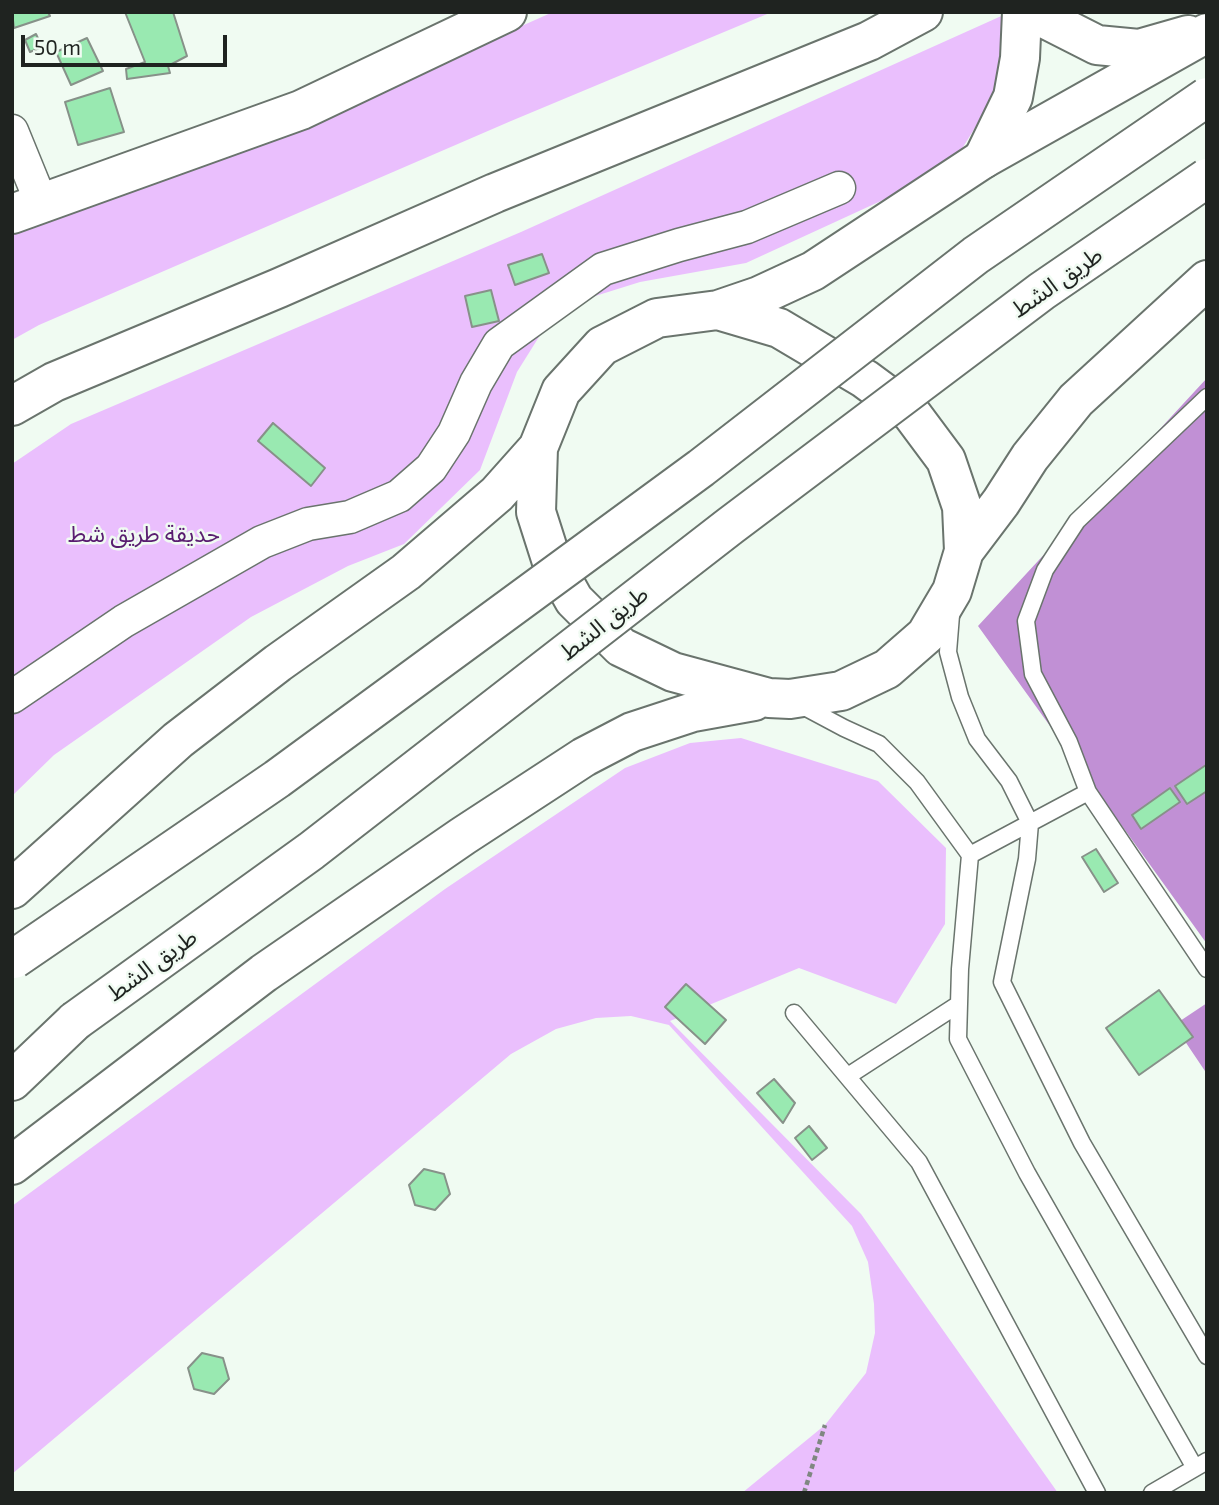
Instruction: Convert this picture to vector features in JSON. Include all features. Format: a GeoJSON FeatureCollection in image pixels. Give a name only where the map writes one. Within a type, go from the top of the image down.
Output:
{"type":"FeatureCollection","features":[{"type":"Feature","properties":{"kind":"main road"},"geometry":{"type":"LineString","coordinates":[[27,208],[301,110],[508,12]]}},
{"type":"Feature","properties":{"kind":"main road"},"geometry":{"type":"LineString","coordinates":[[12,406],[54,383],[495,194],[869,41],[923,12]]}},
{"type":"Feature","properties":{"kind":"main road"},"geometry":{"type":"LineString","coordinates":[[983,159],[1013,97],[1020,58],[1022,12]]}},
{"type":"Feature","properties":{"kind":"main road"},"geometry":{"type":"LineString","coordinates":[[1032,12],[1097,45],[1139,49],[1207,31]]}},
{"type":"Feature","properties":{"kind":"main road"},"geometry":{"type":"LineString","coordinates":[[12,889],[178,740],[278,663],[406,572],[498,494],[538,448],[561,391],[602,346],[657,318],[718,310],[759,296],[813,271],[983,159],[1207,31]]}},
{"type":"Feature","properties":{"kind":"main road"},"geometry":{"type":"LineString","coordinates":[[13,960],[277,779],[701,468],[976,255],[1207,96]]}},
{"type":"Feature","properties":{"kind":"main road","name":"طريق الشط"},"geometry":{"type":"LineString","coordinates":[[12,1081],[75,1021],[311,851],[730,526],[1042,291],[1207,178]]}},
{"type":"Feature","properties":{"kind":"main road"},"geometry":{"type":"LineString","coordinates":[[964,551],[1001,502],[1030,457],[1076,400],[1207,280]]}},
{"type":"Feature","properties":{"kind":"main road"},"geometry":{"type":"LineString","coordinates":[[12,1165],[264,974],[463,836],[584,757],[632,732],[693,712],[841,691],[887,669],[926,635],[952,591],[964,551],[962,507],[946,460],[911,413],[865,379],[779,328],[718,310]]}},
{"type":"Feature","properties":{"kind":"main road"},"geometry":{"type":"LineString","coordinates":[[538,448],[536,512],[551,559],[574,600],[621,647],[673,673],[780,699]]}},
{"type":"Feature","properties":{"kind":"street"},"geometry":{"type":"LineString","coordinates":[[12,131],[27,208]]}},
{"type":"Feature","properties":{"kind":"street"},"geometry":{"type":"LineString","coordinates":[[12,697],[124,621],[262,542],[308,524],[350,517],[399,496],[431,468],[439,456],[454,433],[476,383],[499,344],[603,270],[679,245],[747,227],[839,188]]}},
{"type":"Feature","properties":{"kind":"lane"},"geometry":{"type":"LineString","coordinates":[[1207,397],[1077,521],[1045,570],[1026,621],[1033,674],[1069,742],[1088,792],[1207,969]]}},
{"type":"Feature","properties":{"kind":"lane"},"geometry":{"type":"LineString","coordinates":[[952,591],[948,652],[960,697],[977,738],[1009,781],[1030,823],[1027,859],[1002,982],[1082,1143],[1207,1356]]}},
{"type":"Feature","properties":{"kind":"lane"},"geometry":{"type":"LineString","coordinates":[[780,699],[879,744],[917,782],[970,855],[958,1040],[1027,1173],[1201,1464],[1152,1493]]}},
{"type":"Feature","properties":{"kind":"lane"},"geometry":{"type":"LineString","coordinates":[[970,855],[1088,792]]}},
{"type":"Feature","properties":{"kind":"lane"},"geometry":{"type":"LineString","coordinates":[[848,1076],[959,1004]]}},
{"type":"Feature","properties":{"kind":"lane"},"geometry":{"type":"LineString","coordinates":[[794,1013],[919,1162],[1097,1493]]}},
{"type":"Feature","properties":{"kind":"path"},"geometry":{"type":"LineString","coordinates":[[804,1493],[825,1425]]}},
{"type":"Feature","properties":{"kind":"green space"},"geometry":{"type":"Polygon","coordinates":[[[553,12],[772,12],[511,121],[39,325],[12,340],[12,228],[434,65],[553,12]]]}},
{"type":"Feature","properties":{"kind":"green space","name":"حديقة طريق شط"},"geometry":{"type":"Polygon","coordinates":[[[1008,13],[1000,87],[960,152],[896,194],[746,263],[640,282],[557,308],[517,372],[480,470],[404,544],[348,566],[251,617],[54,755],[12,796],[12,464],[71,424],[521,232],[1008,13]]]}},
{"type":"Feature","properties":{"kind":"green space"},"geometry":{"type":"Polygon","coordinates":[[[741,738],[878,781],[946,848],[945,924],[896,1004],[799,968],[670,1021],[861,1214],[1058,1493],[742,1493],[825,1425],[866,1373],[875,1333],[868,1262],[852,1226],[669,1025],[631,1016],[596,1018],[556,1029],[511,1054],[12,1474],[12,1206],[445,889],[625,768],[690,743],[741,738]]]}},
{"type":"Feature","properties":{"kind":"shaded area"},"geometry":{"type":"Polygon","coordinates":[[[1207,378],[1207,944],[978,626],[1207,378]]]}},
{"type":"Feature","properties":{"kind":"shaded area"},"geometry":{"type":"Polygon","coordinates":[[[1207,1003],[1207,1074],[1174,1025],[1207,1003]]]}},
{"type":"Feature","properties":{"kind":"building"},"geometry":{"type":"Polygon","coordinates":[[[12,12],[48,12],[50,16],[14,28],[12,12]]]}},
{"type":"Feature","properties":{"kind":"building"},"geometry":{"type":"Polygon","coordinates":[[[125,12],[173,12],[187,56],[168,66],[170,73],[127,79],[126,69],[145,62],[125,12]]]}},
{"type":"Feature","properties":{"kind":"building"},"geometry":{"type":"Polygon","coordinates":[[[36,34],[42,47],[30,52],[25,40],[36,34]]]}},
{"type":"Feature","properties":{"kind":"building"},"geometry":{"type":"Polygon","coordinates":[[[87,38],[103,71],[71,85],[56,52],[87,38]]]}},
{"type":"Feature","properties":{"kind":"building"},"geometry":{"type":"Polygon","coordinates":[[[110,88],[124,132],[78,145],[65,102],[110,88]]]}},
{"type":"Feature","properties":{"kind":"building"},"geometry":{"type":"Polygon","coordinates":[[[542,254],[549,273],[515,285],[508,265],[542,254]]]}},
{"type":"Feature","properties":{"kind":"building"},"geometry":{"type":"Polygon","coordinates":[[[491,290],[499,321],[472,327],[465,296],[491,290]]]}},
{"type":"Feature","properties":{"kind":"building"},"geometry":{"type":"Polygon","coordinates":[[[273,423],[325,468],[311,486],[258,441],[273,423]]]}},
{"type":"Feature","properties":{"kind":"building"},"geometry":{"type":"Polygon","coordinates":[[[1206,765],[1207,791],[1187,804],[1175,786],[1206,765]]]}},
{"type":"Feature","properties":{"kind":"building"},"geometry":{"type":"Polygon","coordinates":[[[1170,788],[1180,802],[1141,829],[1132,815],[1170,788]]]}},
{"type":"Feature","properties":{"kind":"building"},"geometry":{"type":"Polygon","coordinates":[[[1096,849],[1118,883],[1104,892],[1082,857],[1096,849]]]}},
{"type":"Feature","properties":{"kind":"building"},"geometry":{"type":"Polygon","coordinates":[[[686,984],[726,1020],[705,1044],[665,1007],[686,984]]]}},
{"type":"Feature","properties":{"kind":"building"},"geometry":{"type":"Polygon","coordinates":[[[1159,990],[1193,1037],[1139,1075],[1106,1028],[1159,990]]]}},
{"type":"Feature","properties":{"kind":"building"},"geometry":{"type":"Polygon","coordinates":[[[774,1079],[795,1103],[783,1123],[757,1093],[774,1079]]]}},
{"type":"Feature","properties":{"kind":"building"},"geometry":{"type":"Polygon","coordinates":[[[809,1126],[827,1148],[812,1160],[795,1138],[809,1126]]]}},
{"type":"Feature","properties":{"kind":"building"},"geometry":{"type":"Polygon","coordinates":[[[424,1169],[444,1174],[450,1194],[435,1210],[415,1205],[409,1185],[424,1169]]]}},
{"type":"Feature","properties":{"kind":"building"},"geometry":{"type":"Polygon","coordinates":[[[202,1353],[223,1358],[229,1379],[214,1394],[194,1389],[188,1368],[202,1353]]]}}]}
